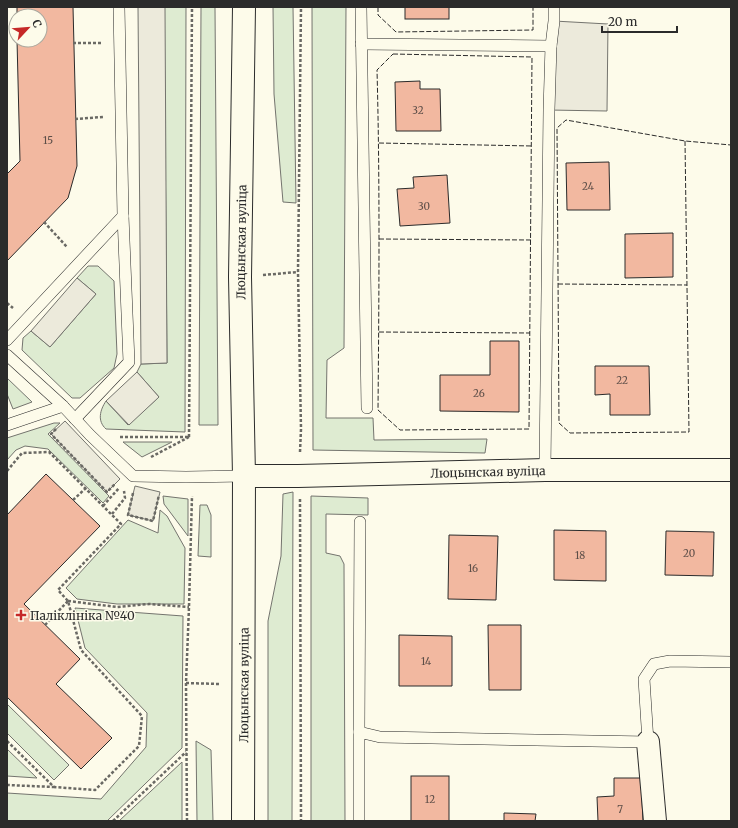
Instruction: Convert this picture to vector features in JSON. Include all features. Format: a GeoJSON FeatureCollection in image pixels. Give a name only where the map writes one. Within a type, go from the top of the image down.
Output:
{"type":"FeatureCollection","features":[{"type":"Feature","properties":{"kind":"main road","name":"Люцынская вуліца"},"geometry":{"type":"LineString","coordinates":[[243,821],[244,476],[240,277],[244,7]]}},
{"type":"Feature","properties":{"kind":"main road","name":"Люцынская вуліца"},"geometry":{"type":"LineString","coordinates":[[244,476],[545,470],[731,470]]}},
{"type":"Feature","properties":{"kind":"main road"},"geometry":{"type":"LineString","coordinates":[[648,742],[655,821]]}},
{"type":"Feature","properties":{"kind":"lane"},"geometry":{"type":"LineString","coordinates":[[75,419],[129,362],[123,216],[120,7]]}},
{"type":"Feature","properties":{"kind":"lane"},"geometry":{"type":"LineString","coordinates":[[361,7],[366,408]]}},
{"type":"Feature","properties":{"kind":"lane"},"geometry":{"type":"LineString","coordinates":[[545,470],[550,46],[554,21],[554,7]]}},
{"type":"Feature","properties":{"kind":"lane"},"geometry":{"type":"LineString","coordinates":[[361,44],[550,46]]}},
{"type":"Feature","properties":{"kind":"lane"},"geometry":{"type":"LineString","coordinates":[[7,340],[123,216]]}},
{"type":"Feature","properties":{"kind":"lane"},"geometry":{"type":"LineString","coordinates":[[7,355],[63,406],[90,435],[134,476],[244,476]]}},
{"type":"Feature","properties":{"kind":"lane"},"geometry":{"type":"LineString","coordinates":[[7,425],[63,406]]}},
{"type":"Feature","properties":{"kind":"lane"},"geometry":{"type":"LineString","coordinates":[[359,821],[360,522]]}},
{"type":"Feature","properties":{"kind":"lane"},"geometry":{"type":"LineString","coordinates":[[359,732],[380,737],[648,742],[644,679],[654,664],[670,661],[731,662]]}},
{"type":"Feature","properties":{"kind":"path"},"geometry":{"type":"LineString","coordinates":[[190,437],[192,7]]}},
{"type":"Feature","properties":{"kind":"path"},"geometry":{"type":"LineString","coordinates":[[301,7],[298,272],[301,429],[298,476],[300,490],[301,821]]}},
{"type":"Feature","properties":{"kind":"path"},"geometry":{"type":"LineString","coordinates":[[73,43],[106,44]]}},
{"type":"Feature","properties":{"kind":"path"},"geometry":{"type":"LineString","coordinates":[[75,119],[106,116]]}},
{"type":"Feature","properties":{"kind":"path"},"geometry":{"type":"LineString","coordinates":[[44,222],[67,247],[62,253]]}},
{"type":"Feature","properties":{"kind":"path"},"geometry":{"type":"LineString","coordinates":[[240,277],[298,272]]}},
{"type":"Feature","properties":{"kind":"path"},"geometry":{"type":"LineString","coordinates":[[10,312],[18,303]]}},
{"type":"Feature","properties":{"kind":"path"},"geometry":{"type":"LineString","coordinates":[[7,304],[13,308]]}},
{"type":"Feature","properties":{"kind":"path"},"geometry":{"type":"LineString","coordinates":[[60,425],[51,434],[107,492],[116,483]]}},
{"type":"Feature","properties":{"kind":"path"},"geometry":{"type":"LineString","coordinates":[[120,437],[190,437]]}},
{"type":"Feature","properties":{"kind":"path"},"geometry":{"type":"LineString","coordinates":[[148,458],[190,437]]}},
{"type":"Feature","properties":{"kind":"path"},"geometry":{"type":"LineString","coordinates":[[7,471],[22,453],[49,452],[121,524],[58,590],[68,601],[81,650],[142,716],[139,746],[94,790],[7,785]]}},
{"type":"Feature","properties":{"kind":"path"},"geometry":{"type":"LineString","coordinates":[[134,486],[128,515],[153,521],[160,492]]}},
{"type":"Feature","properties":{"kind":"path"},"geometry":{"type":"LineString","coordinates":[[73,500],[86,488]]}},
{"type":"Feature","properties":{"kind":"path"},"geometry":{"type":"LineString","coordinates":[[103,506],[113,494]]}},
{"type":"Feature","properties":{"kind":"path"},"geometry":{"type":"LineString","coordinates":[[186,495],[192,496],[190,607],[186,683],[187,821]]}},
{"type":"Feature","properties":{"kind":"path"},"geometry":{"type":"LineString","coordinates":[[68,601],[117,607],[149,604],[190,607]]}},
{"type":"Feature","properties":{"kind":"path"},"geometry":{"type":"LineString","coordinates":[[45,625],[68,601]]}},
{"type":"Feature","properties":{"kind":"path"},"geometry":{"type":"LineString","coordinates":[[186,683],[243,684]]}},
{"type":"Feature","properties":{"kind":"path"},"geometry":{"type":"LineString","coordinates":[[7,741],[54,787]]}},
{"type":"Feature","properties":{"kind":"path"},"geometry":{"type":"LineString","coordinates":[[114,821],[186,752]]}},
{"type":"Feature","properties":{"kind":"green space"},"geometry":{"type":"Polygon","coordinates":[[[164,7],[186,7],[185,432],[106,429],[101,423],[100,415],[106,401],[128,425],[159,397],[137,372],[141,364],[167,363],[164,7]]]}},
{"type":"Feature","properties":{"kind":"green space"},"geometry":{"type":"Polygon","coordinates":[[[201,7],[215,7],[218,425],[199,425],[201,7]]]}},
{"type":"Feature","properties":{"kind":"green space"},"geometry":{"type":"Polygon","coordinates":[[[273,7],[293,7],[296,203],[283,202],[274,94],[273,7]]]}},
{"type":"Feature","properties":{"kind":"green space"},"geometry":{"type":"Polygon","coordinates":[[[312,7],[346,7],[344,348],[327,360],[326,418],[373,418],[374,440],[487,439],[485,453],[313,450],[312,7]]]}},
{"type":"Feature","properties":{"kind":"green space"},"geometry":{"type":"Polygon","coordinates":[[[88,266],[98,266],[114,281],[117,354],[114,368],[80,398],[72,398],[22,350],[23,338],[31,331],[50,347],[96,294],[77,278],[88,266]]]}},
{"type":"Feature","properties":{"kind":"green space"},"geometry":{"type":"Polygon","coordinates":[[[7,378],[32,402],[13,409],[7,394],[7,378]]]}},
{"type":"Feature","properties":{"kind":"green space"},"geometry":{"type":"Polygon","coordinates":[[[54,423],[60,423],[48,434],[109,496],[103,503],[48,449],[25,446],[16,450],[7,460],[7,438],[54,423]]]}},
{"type":"Feature","properties":{"kind":"green space"},"geometry":{"type":"Polygon","coordinates":[[[123,442],[172,442],[142,457],[123,442]]]}},
{"type":"Feature","properties":{"kind":"green space"},"geometry":{"type":"Polygon","coordinates":[[[293,492],[292,821],[268,821],[268,621],[281,556],[283,494],[293,492]]]}},
{"type":"Feature","properties":{"kind":"green space"},"geometry":{"type":"Polygon","coordinates":[[[163,496],[188,499],[188,536],[164,504],[163,496]]]}},
{"type":"Feature","properties":{"kind":"green space"},"geometry":{"type":"Polygon","coordinates":[[[311,496],[368,498],[368,515],[326,514],[326,553],[340,556],[344,564],[345,821],[311,821],[311,496]]]}},
{"type":"Feature","properties":{"kind":"green space"},"geometry":{"type":"Polygon","coordinates":[[[200,505],[207,505],[211,515],[211,557],[198,556],[200,505]]]}},
{"type":"Feature","properties":{"kind":"green space"},"geometry":{"type":"Polygon","coordinates":[[[160,510],[167,516],[185,548],[184,604],[117,604],[77,599],[66,588],[128,520],[158,533],[160,510]]]}},
{"type":"Feature","properties":{"kind":"green space"},"geometry":{"type":"Polygon","coordinates":[[[75,608],[183,616],[182,748],[107,821],[7,821],[7,793],[101,799],[146,747],[147,713],[85,648],[75,608]]]}},
{"type":"Feature","properties":{"kind":"green space"},"geometry":{"type":"Polygon","coordinates":[[[7,704],[69,765],[54,780],[7,733],[7,704]]]}},
{"type":"Feature","properties":{"kind":"green space"},"geometry":{"type":"Polygon","coordinates":[[[196,741],[211,750],[213,821],[197,821],[196,741]]]}},
{"type":"Feature","properties":{"kind":"green space"},"geometry":{"type":"Polygon","coordinates":[[[7,749],[37,778],[7,776],[7,749]]]}},
{"type":"Feature","properties":{"kind":"green space"},"geometry":{"type":"Polygon","coordinates":[[[182,762],[182,821],[119,821],[182,762]]]}},
{"type":"Feature","properties":{"kind":"shaded area"},"geometry":{"type":"Polygon","coordinates":[[[138,7],[165,7],[167,363],[141,364],[138,7]]]}},
{"type":"Feature","properties":{"kind":"shaded area"},"geometry":{"type":"Polygon","coordinates":[[[554,21],[608,24],[607,111],[549,110],[554,21]]]}},
{"type":"Feature","properties":{"kind":"shaded area"},"geometry":{"type":"Polygon","coordinates":[[[77,278],[96,294],[50,347],[31,331],[77,278]]]}},
{"type":"Feature","properties":{"kind":"shaded area"},"geometry":{"type":"Polygon","coordinates":[[[137,372],[159,397],[129,425],[106,401],[137,372]]]}},
{"type":"Feature","properties":{"kind":"shaded area"},"geometry":{"type":"Polygon","coordinates":[[[65,421],[120,479],[107,492],[51,434],[65,421]]]}},
{"type":"Feature","properties":{"kind":"shaded area"},"geometry":{"type":"Polygon","coordinates":[[[135,486],[160,492],[153,521],[128,515],[135,486]]]}},
{"type":"Feature","properties":{"kind":"building"},"geometry":{"type":"Polygon","coordinates":[[[73,7],[77,166],[68,198],[7,261],[7,174],[20,161],[17,48],[48,48],[48,8],[17,8],[73,7]]]}},
{"type":"Feature","properties":{"kind":"building"},"geometry":{"type":"Polygon","coordinates":[[[405,7],[449,7],[449,19],[405,19],[405,7]]]}},
{"type":"Feature","properties":{"kind":"building"},"geometry":{"type":"Polygon","coordinates":[[[420,81],[420,89],[440,89],[441,131],[396,131],[395,82],[420,81]]]}},
{"type":"Feature","properties":{"kind":"building"},"geometry":{"type":"Polygon","coordinates":[[[609,162],[610,210],[567,210],[566,163],[609,162]]]}},
{"type":"Feature","properties":{"kind":"building"},"geometry":{"type":"Polygon","coordinates":[[[447,175],[450,223],[400,226],[397,189],[414,188],[413,177],[447,175]]]}},
{"type":"Feature","properties":{"kind":"building"},"geometry":{"type":"Polygon","coordinates":[[[673,233],[673,277],[625,278],[625,234],[673,233]]]}},
{"type":"Feature","properties":{"kind":"building"},"geometry":{"type":"Polygon","coordinates":[[[490,341],[519,341],[519,412],[440,411],[440,375],[490,375],[490,341]]]}},
{"type":"Feature","properties":{"kind":"building"},"geometry":{"type":"Polygon","coordinates":[[[595,366],[649,366],[650,415],[610,415],[610,394],[595,395],[595,366]]]}},
{"type":"Feature","properties":{"kind":"building","name":"Паліклініка №40"},"geometry":{"type":"Polygon","coordinates":[[[46,474],[100,526],[24,604],[80,659],[56,684],[112,738],[81,769],[7,697],[7,515],[46,474]]]}},
{"type":"Feature","properties":{"kind":"building"},"geometry":{"type":"Polygon","coordinates":[[[554,530],[606,531],[606,581],[554,580],[554,530]]]}},
{"type":"Feature","properties":{"kind":"building"},"geometry":{"type":"Polygon","coordinates":[[[666,531],[714,532],[713,576],[665,575],[666,531]]]}},
{"type":"Feature","properties":{"kind":"building"},"geometry":{"type":"Polygon","coordinates":[[[449,535],[498,536],[496,600],[448,599],[449,535]]]}},
{"type":"Feature","properties":{"kind":"building"},"geometry":{"type":"Polygon","coordinates":[[[488,625],[521,625],[521,690],[489,690],[488,625]]]}},
{"type":"Feature","properties":{"kind":"building"},"geometry":{"type":"Polygon","coordinates":[[[399,635],[452,636],[452,686],[399,686],[399,635]]]}},
{"type":"Feature","properties":{"kind":"building"},"geometry":{"type":"Polygon","coordinates":[[[411,776],[449,776],[449,821],[411,821],[411,776]]]}},
{"type":"Feature","properties":{"kind":"building"},"geometry":{"type":"Polygon","coordinates":[[[614,778],[641,778],[643,821],[598,821],[597,797],[614,796],[614,778]]]}},
{"type":"Feature","properties":{"kind":"building"},"geometry":{"type":"Polygon","coordinates":[[[504,813],[536,814],[535,821],[504,821],[504,813]]]}},
{"type":"Feature","properties":{"kind":"fence"},"geometry":{"type":"LineString","coordinates":[[378,7],[378,15],[396,32],[533,30],[533,7]]}},
{"type":"Feature","properties":{"kind":"fence"},"geometry":{"type":"LineString","coordinates":[[393,54],[532,57],[529,429],[400,430],[378,410],[379,197],[377,70],[393,54]]}},
{"type":"Feature","properties":{"kind":"fence"},"geometry":{"type":"LineString","coordinates":[[685,141],[689,432],[570,433],[559,423],[557,128],[566,120],[685,141],[731,145]]}},
{"type":"Feature","properties":{"kind":"fence"},"geometry":{"type":"LineString","coordinates":[[379,143],[532,146]]}},
{"type":"Feature","properties":{"kind":"fence"},"geometry":{"type":"LineString","coordinates":[[379,239],[531,240]]}},
{"type":"Feature","properties":{"kind":"fence"},"geometry":{"type":"LineString","coordinates":[[558,284],[687,285]]}},
{"type":"Feature","properties":{"kind":"fence"},"geometry":{"type":"LineString","coordinates":[[379,332],[530,333]]}},
{"type":"Feature","properties":{"kind":"place","name":"Паліклініка №40"},"geometry":{"type":"Point","coordinates":[21,615]}}]}
